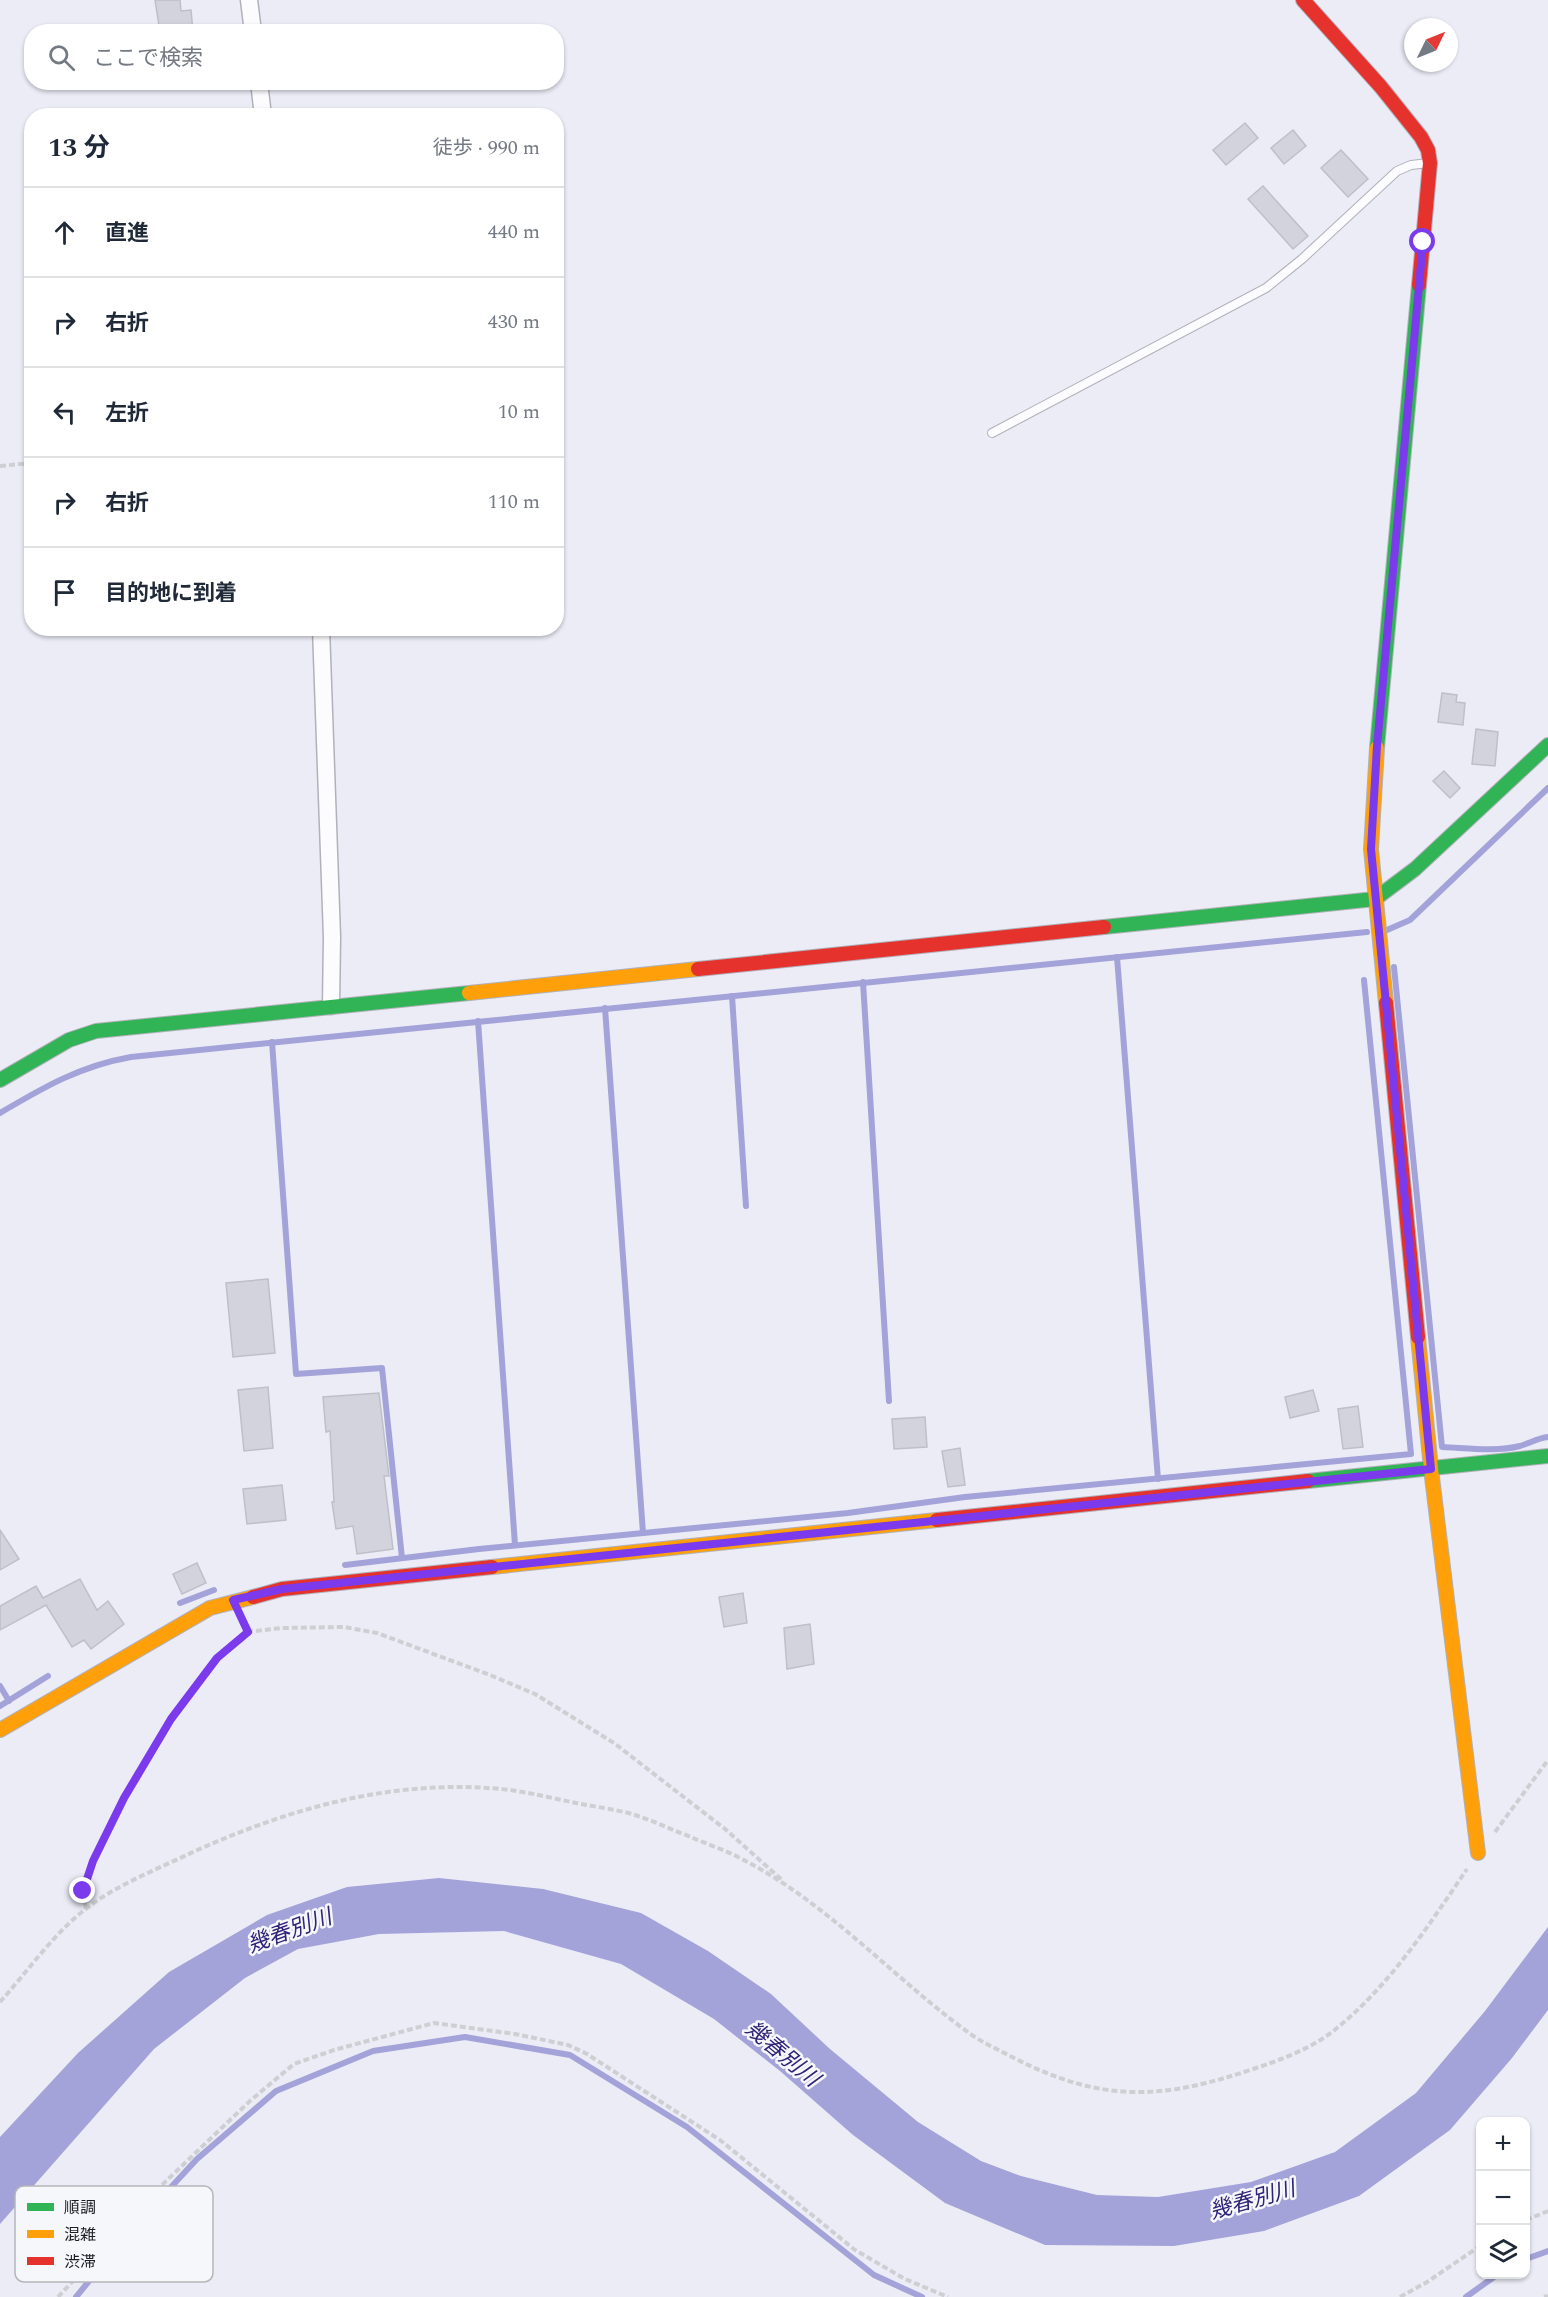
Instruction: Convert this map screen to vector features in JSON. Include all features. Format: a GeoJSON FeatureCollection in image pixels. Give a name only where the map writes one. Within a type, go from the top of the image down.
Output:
{"type":"FeatureCollection","features":[{"type":"Feature","properties":{"kind":"street"},"geometry":{"type":"LineString","coordinates":[[249,0],[252,24]]}},
{"type":"Feature","properties":{"kind":"street"},"geometry":{"type":"LineString","coordinates":[[1303,0],[1381,87],[1420,136],[1428,150],[1430,163],[1377,746],[1371,849],[1431,1469],[1478,1853]]}},
{"type":"Feature","properties":{"kind":"street"},"geometry":{"type":"LineString","coordinates":[[260,90],[262,108]]}},
{"type":"Feature","properties":{"kind":"street"},"geometry":{"type":"LineString","coordinates":[[321,636],[332,938],[331,1006]]}},
{"type":"Feature","properties":{"kind":"street"},"geometry":{"type":"LineString","coordinates":[[0,1080],[69,1040],[96,1031],[1375,899],[1415,869],[1548,745]]}},
{"type":"Feature","properties":{"kind":"street"},"geometry":{"type":"LineString","coordinates":[[0,1730],[210,1608],[233,1600],[282,1589],[1548,1456]]}},
{"type":"Feature","properties":{"kind":"lane"},"geometry":{"type":"LineString","coordinates":[[992,434],[1266,288],[1302,259],[1397,171],[1411,165],[1430,163]]}},
{"type":"Feature","properties":{"kind":"path"},"geometry":{"type":"LineString","coordinates":[[0,466],[24,464]]}},
{"type":"Feature","properties":{"kind":"path"},"geometry":{"type":"LineString","coordinates":[[233,1600],[248,1632]]}},
{"type":"Feature","properties":{"kind":"path"},"geometry":{"type":"LineString","coordinates":[[86,1909],[83,1891],[93,1861],[124,1798],[171,1719],[217,1658],[248,1632],[281,1628],[344,1627],[377,1633],[535,1694],[614,1743],[725,1828],[790,1888],[852,1935],[906,1985],[974,2037],[1041,2072],[1096,2090],[1142,2093],[1176,2091],[1218,2082],[1289,2057],[1334,2030],[1377,1991],[1438,1912],[1478,1853],[1548,1760]]}},
{"type":"Feature","properties":{"kind":"path"},"geometry":{"type":"LineString","coordinates":[[0,2002],[59,1935],[86,1909],[118,1889],[262,1822],[327,1802],[377,1793],[453,1788],[502,1789],[632,1814],[737,1856],[790,1888]]}},
{"type":"Feature","properties":{"kind":"path"},"geometry":{"type":"LineString","coordinates":[[160,2186],[251,2100],[294,2064],[334,2050],[434,2023],[515,2034],[568,2045],[587,2054],[720,2140],[855,2250],[905,2279],[948,2297]]}},
{"type":"Feature","properties":{"kind":"path"},"geometry":{"type":"LineString","coordinates":[[1530,2218],[1548,2211]]}},
{"type":"Feature","properties":{"kind":"path"},"geometry":{"type":"LineString","coordinates":[[1400,2297],[1476,2249]]}},
{"type":"Feature","properties":{"kind":"path"},"geometry":{"type":"LineString","coordinates":[[58,2297],[72,2282]]}},
{"type":"Feature","properties":{"kind":"path"},"geometry":{"type":"LineString","coordinates":[[1544,2297],[1548,2296]]}},
{"type":"Feature","properties":{"kind":"water","name":"幾春別川"},"geometry":{"type":"Polygon","coordinates":[[[439,1878],[543,1889],[641,1913],[708,1951],[771,1994],[830,2049],[918,2122],[981,2161],[1021,2176],[1097,2195],[1158,2197],[1251,2182],[1335,2152],[1416,2093],[1485,2011],[1548,1927],[1548,2010],[1512,2058],[1450,2130],[1359,2196],[1264,2231],[1174,2246],[1045,2245],[945,2203],[853,2135],[780,2071],[714,2019],[621,1964],[504,1931],[379,1934],[298,1949],[245,1978],[154,2049],[33,2186],[15,2186],[15,2207],[0,2224],[0,2137],[78,2053],[169,1972],[267,1915],[347,1887],[439,1878]]]}},
{"type":"Feature","properties":{"kind":"building"},"geometry":{"type":"Polygon","coordinates":[[[155,0],[180,0],[181,11],[191,10],[192,24],[159,24],[155,0]]]}},
{"type":"Feature","properties":{"kind":"building"},"geometry":{"type":"Polygon","coordinates":[[[1245,123],[1258,138],[1226,165],[1213,150],[1245,123]]]}},
{"type":"Feature","properties":{"kind":"building"},"geometry":{"type":"Polygon","coordinates":[[[1293,130],[1306,146],[1284,164],[1271,148],[1293,130]]]}},
{"type":"Feature","properties":{"kind":"building"},"geometry":{"type":"Polygon","coordinates":[[[1341,150],[1368,179],[1348,197],[1321,168],[1341,150]]]}},
{"type":"Feature","properties":{"kind":"building"},"geometry":{"type":"Polygon","coordinates":[[[1263,186],[1308,236],[1293,249],[1248,199],[1263,186]]]}},
{"type":"Feature","properties":{"kind":"building"},"geometry":{"type":"Polygon","coordinates":[[[1442,693],[1457,695],[1456,702],[1465,703],[1463,725],[1438,722],[1442,693]]]}},
{"type":"Feature","properties":{"kind":"building"},"geometry":{"type":"Polygon","coordinates":[[[1476,729],[1498,732],[1495,766],[1472,764],[1476,729]]]}},
{"type":"Feature","properties":{"kind":"building"},"geometry":{"type":"Polygon","coordinates":[[[1444,771],[1460,788],[1450,798],[1433,781],[1444,771]]]}},
{"type":"Feature","properties":{"kind":"building"},"geometry":{"type":"Polygon","coordinates":[[[268,1279],[275,1353],[233,1357],[226,1283],[268,1279]]]}},
{"type":"Feature","properties":{"kind":"building"},"geometry":{"type":"Polygon","coordinates":[[[268,1387],[273,1448],[244,1451],[238,1390],[268,1387]]]}},
{"type":"Feature","properties":{"kind":"building"},"geometry":{"type":"Polygon","coordinates":[[[1313,1390],[1319,1411],[1290,1418],[1285,1397],[1313,1390]]]}},
{"type":"Feature","properties":{"kind":"building"},"geometry":{"type":"Polygon","coordinates":[[[379,1393],[389,1476],[384,1476],[393,1549],[357,1554],[353,1526],[336,1529],[332,1502],[334,1502],[330,1431],[326,1432],[323,1397],[379,1393]]]}},
{"type":"Feature","properties":{"kind":"building"},"geometry":{"type":"Polygon","coordinates":[[[1358,1406],[1363,1447],[1343,1449],[1338,1409],[1358,1406]]]}},
{"type":"Feature","properties":{"kind":"building"},"geometry":{"type":"Polygon","coordinates":[[[925,1417],[927,1447],[894,1449],[892,1419],[925,1417]]]}},
{"type":"Feature","properties":{"kind":"building"},"geometry":{"type":"Polygon","coordinates":[[[960,1448],[965,1485],[948,1487],[942,1451],[960,1448]]]}},
{"type":"Feature","properties":{"kind":"building"},"geometry":{"type":"Polygon","coordinates":[[[282,1485],[286,1520],[247,1524],[243,1489],[282,1485]]]}},
{"type":"Feature","properties":{"kind":"building"},"geometry":{"type":"Polygon","coordinates":[[[0,1530],[19,1559],[0,1570],[0,1530]]]}},
{"type":"Feature","properties":{"kind":"building"},"geometry":{"type":"Polygon","coordinates":[[[197,1563],[206,1583],[182,1594],[173,1574],[197,1563]]]}},
{"type":"Feature","properties":{"kind":"building"},"geometry":{"type":"Polygon","coordinates":[[[80,1579],[97,1610],[108,1601],[124,1624],[91,1649],[84,1640],[72,1647],[46,1605],[0,1630],[0,1606],[36,1586],[43,1598],[80,1579]]]}},
{"type":"Feature","properties":{"kind":"building"},"geometry":{"type":"Polygon","coordinates":[[[743,1593],[747,1623],[724,1627],[719,1597],[743,1593]]]}},
{"type":"Feature","properties":{"kind":"building"},"geometry":{"type":"Polygon","coordinates":[[[810,1624],[814,1664],[787,1669],[784,1628],[810,1624]]]}},
{"type":"Feature","properties":{"kind":"waterway"},"geometry":{"type":"LineString","coordinates":[[1387,930],[1410,920],[1548,788]]}},
{"type":"Feature","properties":{"kind":"waterway"},"geometry":{"type":"LineString","coordinates":[[0,1113],[47,1086],[79,1072],[131,1057],[1367,932]]}},
{"type":"Feature","properties":{"kind":"waterway"},"geometry":{"type":"LineString","coordinates":[[1117,957],[1158,1479]]}},
{"type":"Feature","properties":{"kind":"waterway"},"geometry":{"type":"LineString","coordinates":[[1394,967],[1442,1447],[1501,1449],[1548,1437]]}},
{"type":"Feature","properties":{"kind":"waterway"},"geometry":{"type":"LineString","coordinates":[[345,1565],[479,1549],[848,1513],[965,1497],[1411,1454],[1364,980]]}},
{"type":"Feature","properties":{"kind":"waterway"},"geometry":{"type":"LineString","coordinates":[[863,982],[889,1401]]}},
{"type":"Feature","properties":{"kind":"waterway"},"geometry":{"type":"LineString","coordinates":[[732,996],[746,1206]]}},
{"type":"Feature","properties":{"kind":"waterway"},"geometry":{"type":"LineString","coordinates":[[605,1008],[643,1533]]}},
{"type":"Feature","properties":{"kind":"waterway"},"geometry":{"type":"LineString","coordinates":[[478,1021],[515,1545]]}},
{"type":"Feature","properties":{"kind":"waterway"},"geometry":{"type":"LineString","coordinates":[[272,1042],[296,1374],[382,1368],[402,1558]]}},
{"type":"Feature","properties":{"kind":"waterway"},"geometry":{"type":"LineString","coordinates":[[180,1603],[214,1590]]}},
{"type":"Feature","properties":{"kind":"waterway"},"geometry":{"type":"LineString","coordinates":[[0,1706],[48,1676]]}},
{"type":"Feature","properties":{"kind":"waterway"},"geometry":{"type":"LineString","coordinates":[[0,1686],[9,1701]]}},
{"type":"Feature","properties":{"kind":"waterway"},"geometry":{"type":"LineString","coordinates":[[172,2186],[197,2159],[276,2091],[373,2051],[465,2037],[570,2055],[687,2127],[874,2275],[922,2297]]}},
{"type":"Feature","properties":{"kind":"waterway"},"geometry":{"type":"LineString","coordinates":[[1530,2258],[1548,2251]]}},
{"type":"Feature","properties":{"kind":"waterway"},"geometry":{"type":"LineString","coordinates":[[1466,2297],[1491,2279]]}},
{"type":"Feature","properties":{"kind":"waterway"},"geometry":{"type":"LineString","coordinates":[[76,2297],[88,2282]]}},
{"type":"Feature","properties":{"kind":"traffic: fast"},"geometry":{"type":"LineString","coordinates":[[1377,748],[1419,285]]}},
{"type":"Feature","properties":{"kind":"traffic: fast"},"geometry":{"type":"LineString","coordinates":[[1104,927],[1375,899],[1415,869],[1548,745]]}},
{"type":"Feature","properties":{"kind":"traffic: fast"},"geometry":{"type":"LineString","coordinates":[[0,1080],[69,1040],[96,1031],[469,993]]}},
{"type":"Feature","properties":{"kind":"traffic: fast"},"geometry":{"type":"LineString","coordinates":[[1308,1481],[1548,1456]]}},
{"type":"Feature","properties":{"kind":"traffic: slow"},"geometry":{"type":"LineString","coordinates":[[1377,748],[1371,849],[1386,1003]]}},
{"type":"Feature","properties":{"kind":"traffic: slow"},"geometry":{"type":"LineString","coordinates":[[469,993],[698,969]]}},
{"type":"Feature","properties":{"kind":"traffic: slow"},"geometry":{"type":"LineString","coordinates":[[1418,1337],[1431,1469],[1478,1853]]}},
{"type":"Feature","properties":{"kind":"traffic: slow"},"geometry":{"type":"LineString","coordinates":[[492,1567],[937,1520]]}},
{"type":"Feature","properties":{"kind":"traffic: slow"},"geometry":{"type":"LineString","coordinates":[[0,1730],[210,1608],[253,1597]]}},
{"type":"Feature","properties":{"kind":"traffic: jam"},"geometry":{"type":"LineString","coordinates":[[1303,0],[1381,87],[1421,137],[1428,150],[1430,163],[1419,285]]}},
{"type":"Feature","properties":{"kind":"traffic: jam"},"geometry":{"type":"LineString","coordinates":[[698,969],[1104,927]]}},
{"type":"Feature","properties":{"kind":"traffic: jam"},"geometry":{"type":"LineString","coordinates":[[1386,1003],[1418,1337]]}},
{"type":"Feature","properties":{"kind":"traffic: jam"},"geometry":{"type":"LineString","coordinates":[[937,1520],[1308,1481]]}},
{"type":"Feature","properties":{"kind":"traffic: jam"},"geometry":{"type":"LineString","coordinates":[[253,1597],[282,1589],[492,1567]]}},
{"type":"Feature","properties":{"kind":"route"},"geometry":{"type":"LineString","coordinates":[[83,1891],[93,1861],[124,1798],[171,1719],[217,1658],[248,1632],[233,1600],[282,1589],[1431,1469],[1371,849],[1377,746],[1423,242]]}}]}
